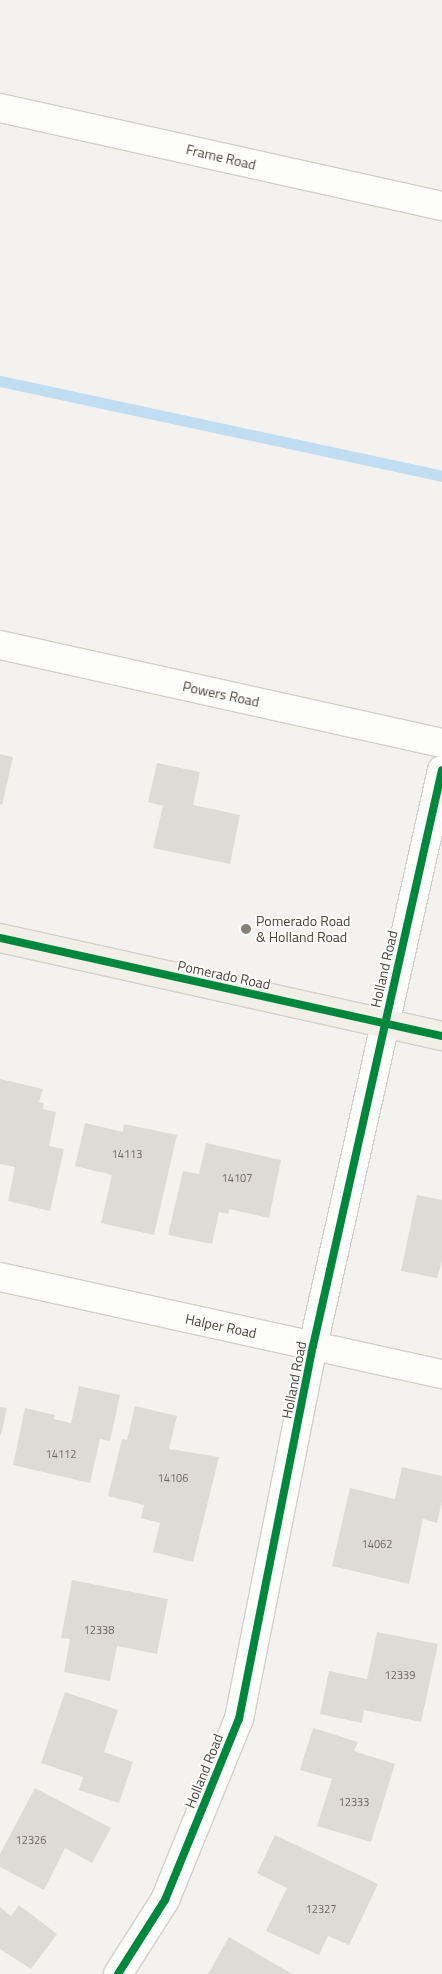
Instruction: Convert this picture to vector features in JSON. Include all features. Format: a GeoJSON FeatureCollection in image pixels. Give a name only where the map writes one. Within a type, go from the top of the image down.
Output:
{"type":"FeatureCollection","features":[{"type":"Feature","properties":{"kind":"main road","name":"Pomerado Road"},"geometry":{"type":"LineString","coordinates":[[0,938],[442,1036]]}},
{"type":"Feature","properties":{"kind":"street","name":"Frame Road"},"geometry":{"type":"LineString","coordinates":[[0,108],[442,206]]}},
{"type":"Feature","properties":{"kind":"street","name":"Powers Road"},"geometry":{"type":"LineString","coordinates":[[0,645],[442,743]]}},
{"type":"Feature","properties":{"kind":"street","name":"Holland Road"},"geometry":{"type":"LineString","coordinates":[[118,1974],[165,1900],[239,1719],[313,1346],[442,770]]}},
{"type":"Feature","properties":{"kind":"street","name":"Halper Road"},"geometry":{"type":"LineString","coordinates":[[0,1277],[442,1374]]}},
{"type":"Feature","properties":{"kind":"building"},"geometry":{"type":"Polygon","coordinates":[[[0,754],[13,757],[2,805],[0,804],[0,754]]]}},
{"type":"Feature","properties":{"kind":"building"},"geometry":{"type":"Polygon","coordinates":[[[157,763],[200,772],[193,805],[240,815],[230,864],[153,848],[163,806],[148,802],[157,763]]]}},
{"type":"Feature","properties":{"kind":"building"},"geometry":{"type":"Polygon","coordinates":[[[0,1079],[43,1089],[39,1102],[44,1103],[43,1109],[56,1112],[49,1146],[64,1149],[50,1211],[8,1201],[15,1167],[0,1164],[0,1079]]]}},
{"type":"Feature","properties":{"kind":"building"},"geometry":{"type":"Polygon","coordinates":[[[85,1123],[123,1132],[124,1124],[177,1135],[154,1235],[101,1223],[112,1175],[75,1166],[85,1123]]]}},
{"type":"Feature","properties":{"kind":"building"},"geometry":{"type":"Polygon","coordinates":[[[206,1143],[281,1160],[269,1218],[229,1209],[228,1214],[219,1212],[212,1244],[168,1235],[183,1171],[199,1174],[206,1143]]]}},
{"type":"Feature","properties":{"kind":"building"},"geometry":{"type":"Polygon","coordinates":[[[417,1195],[442,1200],[442,1261],[437,1278],[401,1271],[417,1195]]]}},
{"type":"Feature","properties":{"kind":"building"},"geometry":{"type":"Polygon","coordinates":[[[79,1386],[120,1395],[110,1441],[100,1439],[90,1483],[13,1465],[25,1408],[55,1415],[54,1419],[71,1423],[79,1386]]]}},
{"type":"Feature","properties":{"kind":"building"},"geometry":{"type":"Polygon","coordinates":[[[135,1406],[177,1416],[169,1449],[219,1457],[193,1562],[153,1552],[160,1523],[141,1518],[144,1505],[108,1496],[122,1439],[127,1440],[135,1406]]]}},
{"type":"Feature","properties":{"kind":"building"},"geometry":{"type":"Polygon","coordinates":[[[0,1407],[7,1408],[1,1435],[0,1435],[0,1407]]]}},
{"type":"Feature","properties":{"kind":"building"},"geometry":{"type":"Polygon","coordinates":[[[402,1467],[442,1476],[442,1501],[437,1523],[423,1519],[409,1584],[332,1566],[350,1488],[395,1499],[402,1467]]]}},
{"type":"Feature","properties":{"kind":"building"},"geometry":{"type":"Polygon","coordinates":[[[72,1580],[168,1599],[157,1654],[117,1646],[110,1681],[64,1672],[70,1639],[61,1638],[72,1580]]]}},
{"type":"Feature","properties":{"kind":"building"},"geometry":{"type":"Polygon","coordinates":[[[377,1632],[438,1644],[421,1722],[364,1710],[362,1723],[320,1714],[329,1671],[367,1679],[377,1632]]]}},
{"type":"Feature","properties":{"kind":"building"},"geometry":{"type":"Polygon","coordinates":[[[65,1692],[118,1710],[104,1752],[133,1762],[119,1803],[79,1790],[83,1777],[41,1763],[65,1692]]]}},
{"type":"Feature","properties":{"kind":"building"},"geometry":{"type":"Polygon","coordinates":[[[313,1728],[358,1742],[354,1751],[395,1764],[371,1842],[317,1826],[332,1779],[300,1770],[313,1728]]]}},
{"type":"Feature","properties":{"kind":"building"},"geometry":{"type":"Polygon","coordinates":[[[35,1788],[111,1828],[92,1863],[65,1848],[44,1890],[0,1867],[0,1854],[35,1788]]]}},
{"type":"Feature","properties":{"kind":"building"},"geometry":{"type":"Polygon","coordinates":[[[275,1835],[378,1884],[349,1945],[328,1936],[319,1955],[266,1931],[287,1888],[257,1873],[275,1835]]]}},
{"type":"Feature","properties":{"kind":"building"},"geometry":{"type":"Polygon","coordinates":[[[19,1905],[57,1934],[31,1969],[0,1949],[0,1907],[11,1916],[19,1905]]]}},
{"type":"Feature","properties":{"kind":"building"},"geometry":{"type":"Polygon","coordinates":[[[229,1937],[292,1974],[208,1974],[229,1937]]]}},
{"type":"Feature","properties":{"kind":"waterway"},"geometry":{"type":"LineString","coordinates":[[0,381],[442,476]]}},
{"type":"Feature","properties":{"kind":"cycle path"},"geometry":{"type":"LineString","coordinates":[[118,1974],[165,1900],[239,1719],[313,1346],[442,770]]}},
{"type":"Feature","properties":{"kind":"cycle path"},"geometry":{"type":"LineString","coordinates":[[0,938],[442,1036]]}},
{"type":"Feature","properties":{"kind":"place","name":"Pomerado Road & Holland Road"},"geometry":{"type":"Point","coordinates":[246,929]}}]}
